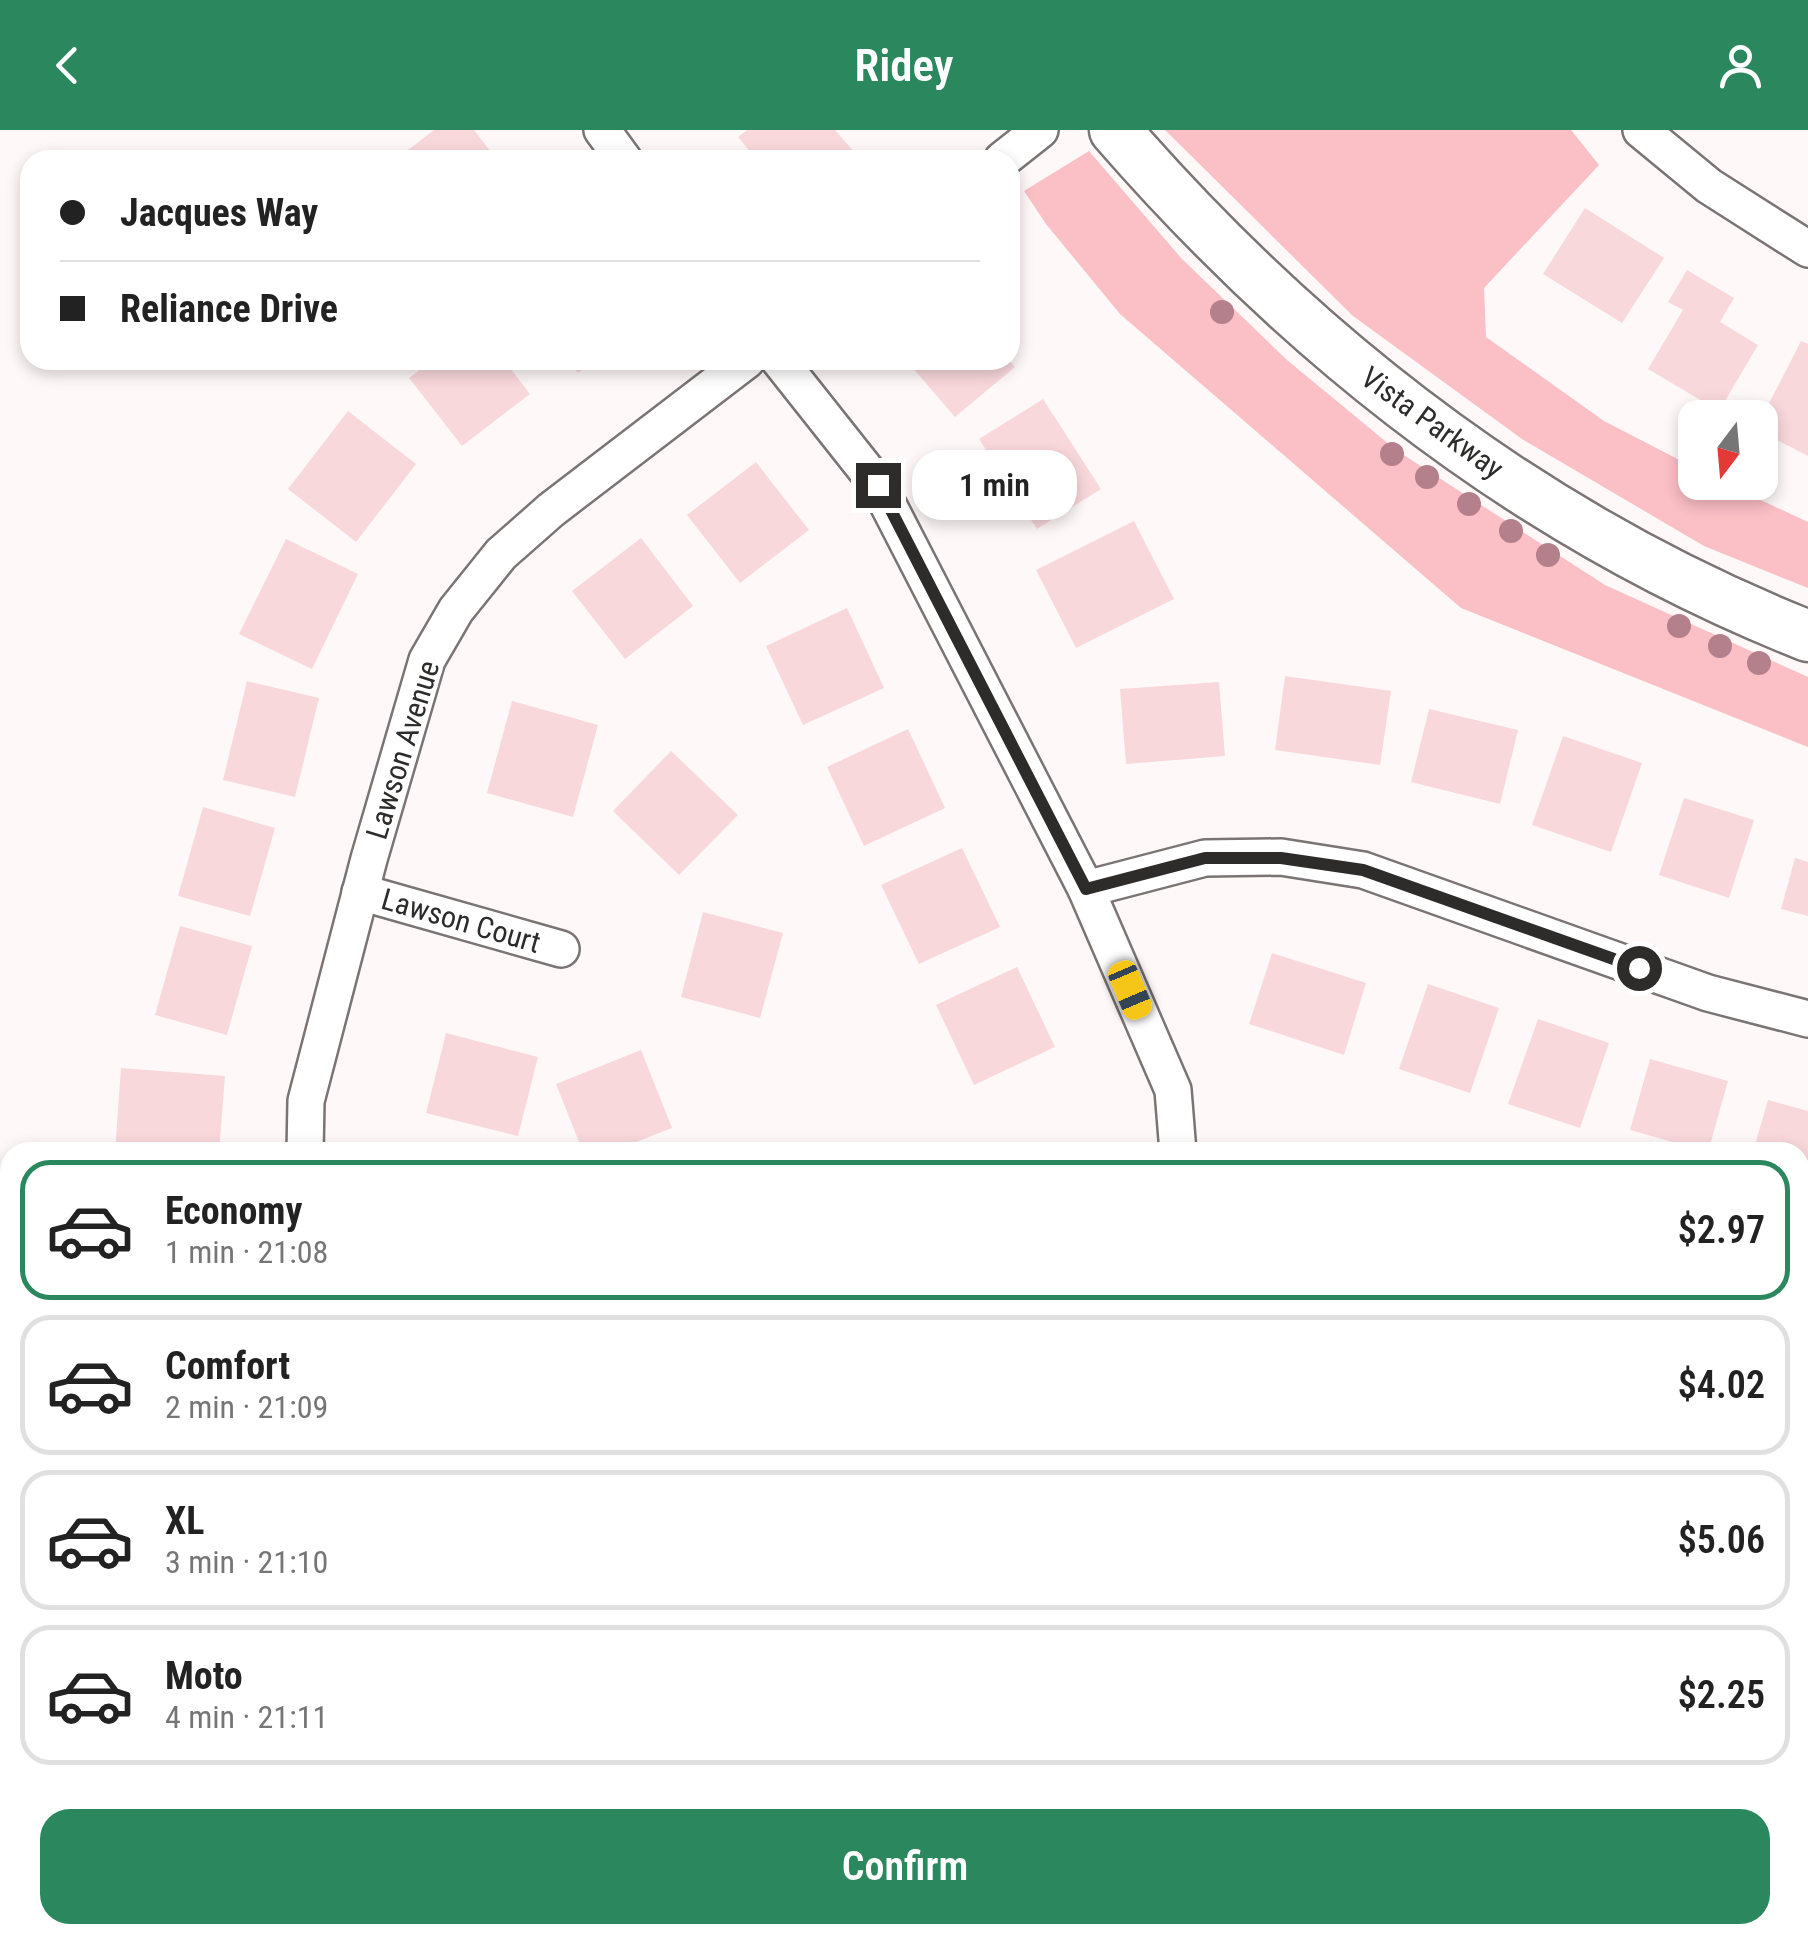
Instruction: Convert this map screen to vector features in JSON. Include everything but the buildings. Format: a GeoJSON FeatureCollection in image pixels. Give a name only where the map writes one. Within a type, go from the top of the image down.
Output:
{"type":"FeatureCollection","features":[{"type":"Feature","properties":{"kind":"street"},"geometry":{"type":"LineString","coordinates":[[1015,150],[1040,130]]}},
{"type":"Feature","properties":{"kind":"street","name":"Vista Parkway"},"geometry":{"type":"LineString","coordinates":[[1115,130],[1172,196],[1271,295],[1366,376],[1453,442],[1563,515],[1643,560],[1808,636]]}},
{"type":"Feature","properties":{"kind":"street"},"geometry":{"type":"LineString","coordinates":[[1640,130],[1709,186],[1808,249]]}},
{"type":"Feature","properties":{"kind":"street","name":"Lawson Avenue"},"geometry":{"type":"LineString","coordinates":[[305,1142],[306,1101],[360,892],[427,660],[456,610],[501,554],[551,510],[734,370]]}},
{"type":"Feature","properties":{"kind":"street"},"geometry":{"type":"LineString","coordinates":[[787,370],[878,485],[1086,889],[1173,1090],[1177,1142]]}},
{"type":"Feature","properties":{"kind":"street"},"geometry":{"type":"LineString","coordinates":[[1086,889],[1205,858],[1281,858],[1363,870],[1708,993],[1808,1020]]}},
{"type":"Feature","properties":{"kind":"street","name":"Lawson Court"},"geometry":{"type":"LineString","coordinates":[[360,892],[561,949]]}},
{"type":"Feature","properties":{"kind":"shaded area"},"geometry":{"type":"Polygon","coordinates":[[[1165,130],[1571,130],[1599,165],[1484,288],[1486,337],[1604,421],[1678,459],[1678,500],[1761,500],[1808,522],[1808,588],[1704,546],[1522,439],[1353,316],[1165,130]]]}},
{"type":"Feature","properties":{"kind":"shaded area"},"geometry":{"type":"Polygon","coordinates":[[[1089,151],[1182,259],[1287,360],[1396,450],[1605,585],[1808,677],[1808,747],[1461,608],[1120,314],[1046,224],[1024,191],[1089,151]]]}},
{"type":"Feature","properties":{"kind":"route"},"geometry":{"type":"LineString","coordinates":[[878,485],[1086,889],[1205,858],[1281,858],[1363,870],[1639,968]]}}]}
